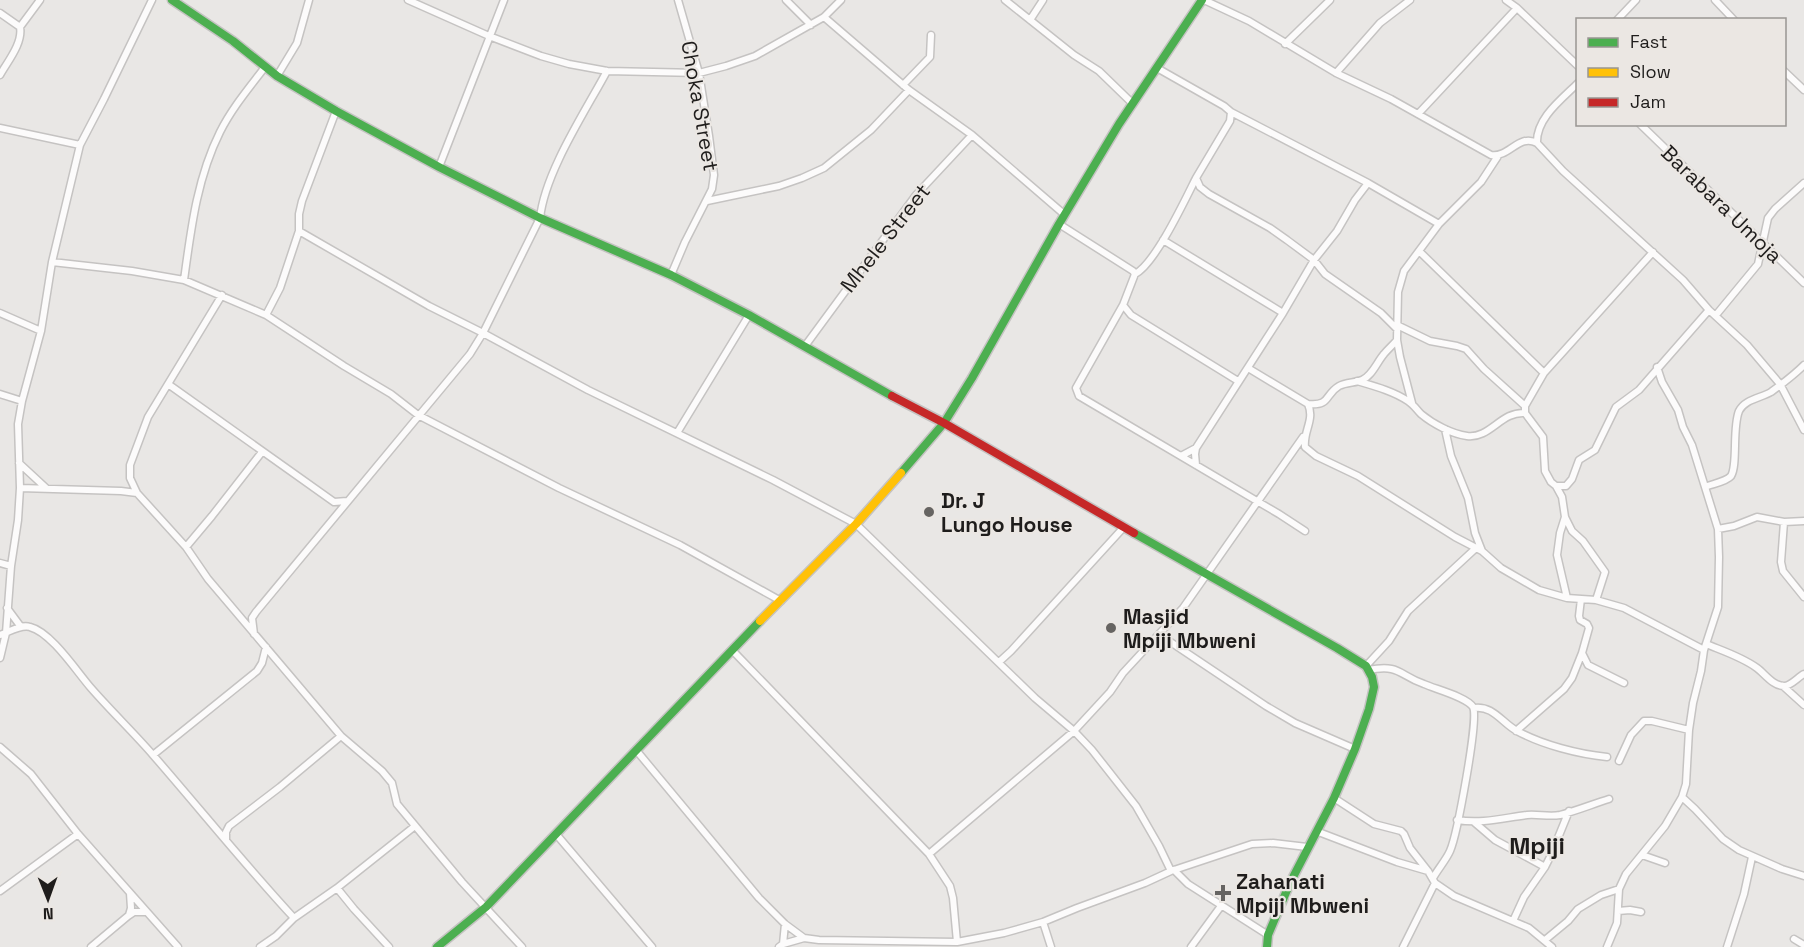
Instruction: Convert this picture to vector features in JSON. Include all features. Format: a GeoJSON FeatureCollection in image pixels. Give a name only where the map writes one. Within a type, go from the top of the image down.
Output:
{"type":"FeatureCollection","features":[{"type":"Feature","properties":{"kind":"street"},"geometry":{"type":"LineString","coordinates":[[0,75],[20,37],[20,27],[40,0]]}},
{"type":"Feature","properties":{"kind":"street"},"geometry":{"type":"LineString","coordinates":[[0,658],[18,520],[20,488],[18,424],[41,331],[52,262],[80,145],[152,0]]}},
{"type":"Feature","properties":{"kind":"street"},"geometry":{"type":"LineString","coordinates":[[172,0],[233,41],[277,76],[336,111],[540,218],[671,276],[749,315],[944,423],[1207,576],[1337,648],[1367,668],[1374,687],[1355,749],[1334,798],[1290,883],[1267,943],[1172,870],[1136,806],[1092,750],[1074,731],[1035,698],[856,524],[773,480],[588,390],[429,306],[299,231]]}},
{"type":"Feature","properties":{"kind":"street"},"geometry":{"type":"LineString","coordinates":[[277,76],[297,43],[309,0]]}},
{"type":"Feature","properties":{"kind":"street"},"geometry":{"type":"LineString","coordinates":[[408,0],[489,36],[551,58],[607,71],[699,73],[755,56],[824,17],[841,0]]}},
{"type":"Feature","properties":{"kind":"street"},"geometry":{"type":"LineString","coordinates":[[439,167],[504,0]]}},
{"type":"Feature","properties":{"kind":"street","name":"Choka Street"},"geometry":{"type":"LineString","coordinates":[[671,276],[685,242],[707,201],[714,176],[699,73],[678,0]]}},
{"type":"Feature","properties":{"kind":"street"},"geometry":{"type":"LineString","coordinates":[[786,0],[811,25]]}},
{"type":"Feature","properties":{"kind":"street"},"geometry":{"type":"LineString","coordinates":[[1005,0],[1074,55],[1099,71],[1133,104]]}},
{"type":"Feature","properties":{"kind":"street"},"geometry":{"type":"LineString","coordinates":[[1030,20],[1042,0]]}},
{"type":"Feature","properties":{"kind":"street"},"geometry":{"type":"LineString","coordinates":[[437,947],[486,907],[856,524],[944,423],[1119,124],[1203,0],[1249,21],[1336,74],[1391,99],[1491,155],[1498,156],[1516,145],[1534,141]]}},
{"type":"Feature","properties":{"kind":"street"},"geometry":{"type":"LineString","coordinates":[[1285,44],[1330,0]]}},
{"type":"Feature","properties":{"kind":"street"},"geometry":{"type":"LineString","coordinates":[[1336,74],[1380,23],[1410,0]]}},
{"type":"Feature","properties":{"kind":"street"},"geometry":{"type":"LineString","coordinates":[[1506,0],[1576,62]]}},
{"type":"Feature","properties":{"kind":"street"},"geometry":{"type":"LineString","coordinates":[[1619,18],[1636,0]]}},
{"type":"Feature","properties":{"kind":"street"},"geometry":{"type":"LineString","coordinates":[[1715,0],[1732,18]]}},
{"type":"Feature","properties":{"kind":"street"},"geometry":{"type":"LineString","coordinates":[[1418,114],[1517,8]]}},
{"type":"Feature","properties":{"kind":"street"},"geometry":{"type":"LineString","coordinates":[[0,14],[20,27]]}},
{"type":"Feature","properties":{"kind":"street"},"geometry":{"type":"LineString","coordinates":[[824,17],[906,88],[972,135],[1065,215]]}},
{"type":"Feature","properties":{"kind":"street"},"geometry":{"type":"LineString","coordinates":[[707,201],[779,186],[824,168],[871,130],[906,88],[930,57],[931,34]]}},
{"type":"Feature","properties":{"kind":"street"},"geometry":{"type":"LineString","coordinates":[[184,280],[200,185],[208,158],[220,131],[233,110],[265,67]]}},
{"type":"Feature","properties":{"kind":"street"},"geometry":{"type":"LineString","coordinates":[[1157,68],[1231,112],[1368,183],[1439,224]]}},
{"type":"Feature","properties":{"kind":"street"},"geometry":{"type":"LineString","coordinates":[[255,634],[252,618],[256,612],[470,354],[483,333],[540,218],[541,205],[556,166],[607,71]]}},
{"type":"Feature","properties":{"kind":"street"},"geometry":{"type":"LineString","coordinates":[[1786,72],[1804,90]]}},
{"type":"Feature","properties":{"kind":"street"},"geometry":{"type":"LineString","coordinates":[[1534,141],[1539,127],[1550,111],[1576,85]]}},
{"type":"Feature","properties":{"kind":"street"},"geometry":{"type":"LineString","coordinates":[[267,315],[299,231],[302,201],[336,111]]}},
{"type":"Feature","properties":{"kind":"street"},"geometry":{"type":"LineString","coordinates":[[1231,112],[1230,121],[1163,240],[1141,271],[1135,274],[1123,305],[1076,388],[1079,396],[1305,531]]}},
{"type":"Feature","properties":{"kind":"street","name":"Barabara Umoja"},"geometry":{"type":"LineString","coordinates":[[1642,126],[1804,283]]}},
{"type":"Feature","properties":{"kind":"street"},"geometry":{"type":"LineString","coordinates":[[0,128],[80,145]]}},
{"type":"Feature","properties":{"kind":"street","name":"Mhele Street"},"geometry":{"type":"LineString","coordinates":[[805,346],[916,195],[972,135]]}},
{"type":"Feature","properties":{"kind":"street"},"geometry":{"type":"LineString","coordinates":[[1534,141],[1611,217],[1683,280],[1709,310],[1748,345],[1780,384],[1804,430]]}},
{"type":"Feature","properties":{"kind":"street"},"geometry":{"type":"LineString","coordinates":[[1412,403],[1397,340],[1398,292],[1401,278],[1439,224],[1481,182],[1498,156]]}},
{"type":"Feature","properties":{"kind":"street"},"geometry":{"type":"LineString","coordinates":[[1196,178],[1200,186],[1209,194],[1270,228],[1314,260],[1325,274],[1382,313],[1397,327],[1430,341],[1466,349],[1484,369],[1525,406]]}},
{"type":"Feature","properties":{"kind":"street"},"geometry":{"type":"LineString","coordinates":[[1196,465],[1196,448],[1283,313],[1314,260],[1337,231],[1368,183]]}},
{"type":"Feature","properties":{"kind":"street"},"geometry":{"type":"LineString","coordinates":[[1716,315],[1758,264],[1768,218],[1804,183]]}},
{"type":"Feature","properties":{"kind":"street"},"geometry":{"type":"LineString","coordinates":[[1059,224],[1135,274]]}},
{"type":"Feature","properties":{"kind":"street"},"geometry":{"type":"LineString","coordinates":[[1163,240],[1283,313]]}},
{"type":"Feature","properties":{"kind":"street"},"geometry":{"type":"LineString","coordinates":[[1419,251],[1544,373]]}},
{"type":"Feature","properties":{"kind":"street"},"geometry":{"type":"LineString","coordinates":[[1596,600],[1605,572],[1583,541],[1572,531],[1565,517],[1562,496],[1545,471],[1543,437],[1525,413],[1525,406],[1544,373],[1653,252]]}},
{"type":"Feature","properties":{"kind":"street"},"geometry":{"type":"LineString","coordinates":[[52,262],[132,271],[184,280],[267,315],[391,394],[418,415],[559,488],[680,545],[781,602]]}},
{"type":"Feature","properties":{"kind":"street"},"geometry":{"type":"LineString","coordinates":[[122,491],[129,478],[130,465],[148,417],[222,296]]}},
{"type":"Feature","properties":{"kind":"street"},"geometry":{"type":"LineString","coordinates":[[1123,305],[1131,315],[1238,381]]}},
{"type":"Feature","properties":{"kind":"street"},"geometry":{"type":"LineString","coordinates":[[1562,496],[1580,460],[1595,450],[1616,407],[1639,390],[1709,310]]}},
{"type":"Feature","properties":{"kind":"street"},"geometry":{"type":"LineString","coordinates":[[0,313],[41,331]]}},
{"type":"Feature","properties":{"kind":"street"},"geometry":{"type":"LineString","coordinates":[[677,432],[749,315]]}},
{"type":"Feature","properties":{"kind":"street"},"geometry":{"type":"LineString","coordinates":[[1248,368],[1308,404],[1322,404],[1341,385],[1362,380],[1368,376],[1384,353],[1397,340]]}},
{"type":"Feature","properties":{"kind":"street"},"geometry":{"type":"LineString","coordinates":[[1705,487],[1731,476],[1739,411],[1745,404],[1771,391],[1804,365]]}},
{"type":"Feature","properties":{"kind":"street"},"geometry":{"type":"LineString","coordinates":[[1607,947],[1617,923],[1619,889],[1626,874],[1665,826],[1682,798],[1688,769],[1689,730],[1705,647],[1718,607],[1718,529],[1692,445],[1657,367]]}},
{"type":"Feature","properties":{"kind":"street"},"geometry":{"type":"LineString","coordinates":[[1357,381],[1401,396],[1412,403],[1420,413],[1445,429],[1466,436],[1477,436],[1506,417],[1525,413]]}},
{"type":"Feature","properties":{"kind":"street"},"geometry":{"type":"LineString","coordinates":[[168,384],[334,502],[337,514]]}},
{"type":"Feature","properties":{"kind":"street"},"geometry":{"type":"LineString","coordinates":[[0,393],[22,401]]}},
{"type":"Feature","properties":{"kind":"street"},"geometry":{"type":"LineString","coordinates":[[929,854],[1074,731],[1183,608],[1303,437],[1311,418],[1308,404]]}},
{"type":"Feature","properties":{"kind":"street"},"geometry":{"type":"LineString","coordinates":[[1445,429],[1450,456],[1468,498],[1479,550]]}},
{"type":"Feature","properties":{"kind":"street"},"geometry":{"type":"LineString","coordinates":[[1303,437],[1305,447],[1316,456],[1358,476],[1479,550],[1501,568],[1539,590],[1567,598],[1596,600],[1624,608],[1705,647],[1741,658],[1774,683],[1783,686],[1804,705]]}},
{"type":"Feature","properties":{"kind":"street"},"geometry":{"type":"LineString","coordinates":[[1181,456],[1196,448]]}},
{"type":"Feature","properties":{"kind":"street"},"geometry":{"type":"LineString","coordinates":[[186,547],[262,452]]}},
{"type":"Feature","properties":{"kind":"street"},"geometry":{"type":"LineString","coordinates":[[19,463],[46,488]]}},
{"type":"Feature","properties":{"kind":"street"},"geometry":{"type":"LineString","coordinates":[[129,478],[137,493],[186,547],[198,566],[341,735],[382,771],[392,783],[397,804],[462,882],[522,947]]}},
{"type":"Feature","properties":{"kind":"street"},"geometry":{"type":"LineString","coordinates":[[1556,486],[1566,486]]}},
{"type":"Feature","properties":{"kind":"street"},"geometry":{"type":"LineString","coordinates":[[20,488],[137,493]]}},
{"type":"Feature","properties":{"kind":"street"},"geometry":{"type":"LineString","coordinates":[[334,502],[348,500]]}},
{"type":"Feature","properties":{"kind":"street"},"geometry":{"type":"LineString","coordinates":[[1565,517],[1557,555],[1567,598]]}},
{"type":"Feature","properties":{"kind":"street"},"geometry":{"type":"LineString","coordinates":[[1718,529],[1734,526],[1757,517],[1784,522],[1804,521]]}},
{"type":"Feature","properties":{"kind":"street"},"geometry":{"type":"LineString","coordinates":[[1784,522],[1781,562],[1783,571],[1804,597]]}},
{"type":"Feature","properties":{"kind":"street"},"geometry":{"type":"LineString","coordinates":[[999,662],[1124,527]]}},
{"type":"Feature","properties":{"kind":"street"},"geometry":{"type":"LineString","coordinates":[[1367,668],[1389,641],[1408,611],[1479,550]]}},
{"type":"Feature","properties":{"kind":"street"},"geometry":{"type":"LineString","coordinates":[[0,563],[11,566]]}},
{"type":"Feature","properties":{"kind":"street"},"geometry":{"type":"LineString","coordinates":[[1516,731],[1564,689],[1572,678],[1589,628],[1580,620],[1581,599]]}},
{"type":"Feature","properties":{"kind":"street"},"geometry":{"type":"LineString","coordinates":[[8,608],[21,627]]}},
{"type":"Feature","properties":{"kind":"street"},"geometry":{"type":"LineString","coordinates":[[3,634],[21,627],[31,627],[58,648],[294,918]]}},
{"type":"Feature","properties":{"kind":"street"},"geometry":{"type":"LineString","coordinates":[[1160,635],[1285,717],[1355,749]]}},
{"type":"Feature","properties":{"kind":"street"},"geometry":{"type":"LineString","coordinates":[[153,755],[257,671],[262,663],[266,647]]}},
{"type":"Feature","properties":{"kind":"street"},"geometry":{"type":"LineString","coordinates":[[732,650],[929,854],[950,886],[957,942]]}},
{"type":"Feature","properties":{"kind":"street"},"geometry":{"type":"LineString","coordinates":[[1582,652],[1592,669],[1624,683]]}},
{"type":"Feature","properties":{"kind":"street"},"geometry":{"type":"LineString","coordinates":[[1367,668],[1392,668],[1417,682],[1467,701],[1474,708],[1472,752],[1450,851],[1403,947]]}},
{"type":"Feature","properties":{"kind":"street"},"geometry":{"type":"LineString","coordinates":[[1783,686],[1788,686],[1804,674]]}},
{"type":"Feature","properties":{"kind":"street"},"geometry":{"type":"LineString","coordinates":[[1474,708],[1489,709],[1516,731],[1533,738],[1583,754],[1607,757]]}},
{"type":"Feature","properties":{"kind":"street"},"geometry":{"type":"LineString","coordinates":[[1618,761],[1631,735],[1644,721],[1689,730]]}},
{"type":"Feature","properties":{"kind":"street"},"geometry":{"type":"LineString","coordinates":[[226,840],[229,826],[280,787],[341,735]]}},
{"type":"Feature","properties":{"kind":"street"},"geometry":{"type":"LineString","coordinates":[[0,747],[31,774],[78,834],[178,947]]}},
{"type":"Feature","properties":{"kind":"street"},"geometry":{"type":"LineString","coordinates":[[636,750],[759,898],[804,938]]}},
{"type":"Feature","properties":{"kind":"street"},"geometry":{"type":"LineString","coordinates":[[1334,798],[1374,824],[1401,831],[1410,848],[1434,880],[1454,896],[1529,928],[1552,947]]}},
{"type":"Feature","properties":{"kind":"street"},"geometry":{"type":"LineString","coordinates":[[1682,798],[1695,808],[1723,839],[1739,850],[1804,876]]}},
{"type":"Feature","properties":{"kind":"street"},"geometry":{"type":"LineString","coordinates":[[1457,820],[1474,822],[1529,815],[1562,814],[1609,799]]}},
{"type":"Feature","properties":{"kind":"street"},"geometry":{"type":"LineString","coordinates":[[1513,921],[1524,897],[1545,867],[1569,811]]}},
{"type":"Feature","properties":{"kind":"street"},"geometry":{"type":"LineString","coordinates":[[1474,822],[1496,840],[1545,867]]}},
{"type":"Feature","properties":{"kind":"street"},"geometry":{"type":"LineString","coordinates":[[260,947],[276,936],[294,918],[338,888],[415,826]]}},
{"type":"Feature","properties":{"kind":"street"},"geometry":{"type":"LineString","coordinates":[[1316,831],[1396,862],[1428,871]]}},
{"type":"Feature","properties":{"kind":"street"},"geometry":{"type":"LineString","coordinates":[[0,891],[78,834]]}},
{"type":"Feature","properties":{"kind":"street"},"geometry":{"type":"LineString","coordinates":[[556,834],[651,947]]}},
{"type":"Feature","properties":{"kind":"street"},"geometry":{"type":"LineString","coordinates":[[781,946],[804,938],[895,944],[957,942],[1004,933],[1043,922],[1145,883],[1172,870],[1252,843],[1307,847]]}},
{"type":"Feature","properties":{"kind":"street"},"geometry":{"type":"LineString","coordinates":[[1642,855],[1665,862]]}},
{"type":"Feature","properties":{"kind":"street"},"geometry":{"type":"LineString","coordinates":[[1727,947],[1744,894],[1752,857]]}},
{"type":"Feature","properties":{"kind":"street"},"geometry":{"type":"LineString","coordinates":[[338,888],[389,947]]}},
{"type":"Feature","properties":{"kind":"street"},"geometry":{"type":"LineString","coordinates":[[1545,940],[1568,921],[1578,909],[1619,889]]}},
{"type":"Feature","properties":{"kind":"street"},"geometry":{"type":"LineString","coordinates":[[128,915],[132,908],[130,892]]}},
{"type":"Feature","properties":{"kind":"street"},"geometry":{"type":"LineString","coordinates":[[1191,947],[1221,906]]}},
{"type":"Feature","properties":{"kind":"street"},"geometry":{"type":"LineString","coordinates":[[91,947],[128,915],[138,911],[147,912]]}},
{"type":"Feature","properties":{"kind":"street"},"geometry":{"type":"LineString","coordinates":[[1618,911],[1641,912]]}},
{"type":"Feature","properties":{"kind":"street"},"geometry":{"type":"LineString","coordinates":[[1043,922],[1051,947]]}},
{"type":"Feature","properties":{"kind":"street"},"geometry":{"type":"LineString","coordinates":[[781,946],[786,924]]}},
{"type":"Feature","properties":{"kind":"street"},"geometry":{"type":"LineString","coordinates":[[1794,939],[1804,945]]}},
{"type":"Feature","properties":{"kind":"traffic: fast"},"geometry":{"type":"LineString","coordinates":[[172,0],[233,41],[277,76],[336,111],[540,218],[671,275],[749,315],[892,396]]}},
{"type":"Feature","properties":{"kind":"traffic: fast"},"geometry":{"type":"LineString","coordinates":[[901,473],[944,423],[1119,124],[1202,0]]}},
{"type":"Feature","properties":{"kind":"traffic: fast"},"geometry":{"type":"LineString","coordinates":[[1134,533],[1337,648],[1366,666],[1372,677],[1374,687],[1369,709],[1355,749],[1334,798],[1290,883],[1268,935],[1267,947]]}},
{"type":"Feature","properties":{"kind":"traffic: fast"},"geometry":{"type":"LineString","coordinates":[[437,947],[486,907],[760,621]]}},
{"type":"Feature","properties":{"kind":"traffic: slow"},"geometry":{"type":"LineString","coordinates":[[760,621],[856,524],[901,473]]}},
{"type":"Feature","properties":{"kind":"traffic: jam"},"geometry":{"type":"LineString","coordinates":[[892,396],[944,423],[1134,533]]}},
{"type":"Feature","properties":{"kind":"place","name":"Dr. J Lungo House"},"geometry":{"type":"Point","coordinates":[929,512]}},
{"type":"Feature","properties":{"kind":"place","name":"Masjid Mpiji Mbweni"},"geometry":{"type":"Point","coordinates":[1111,628]}},
{"type":"Feature","properties":{"kind":"place","name":"Zahanati Mpiji Mbweni"},"geometry":{"type":"Point","coordinates":[1223,893]}},
{"type":"Feature","properties":{"kind":"district","name":"Mpiji"},"geometry":{"type":"Point","coordinates":[1537,845]}}]}
